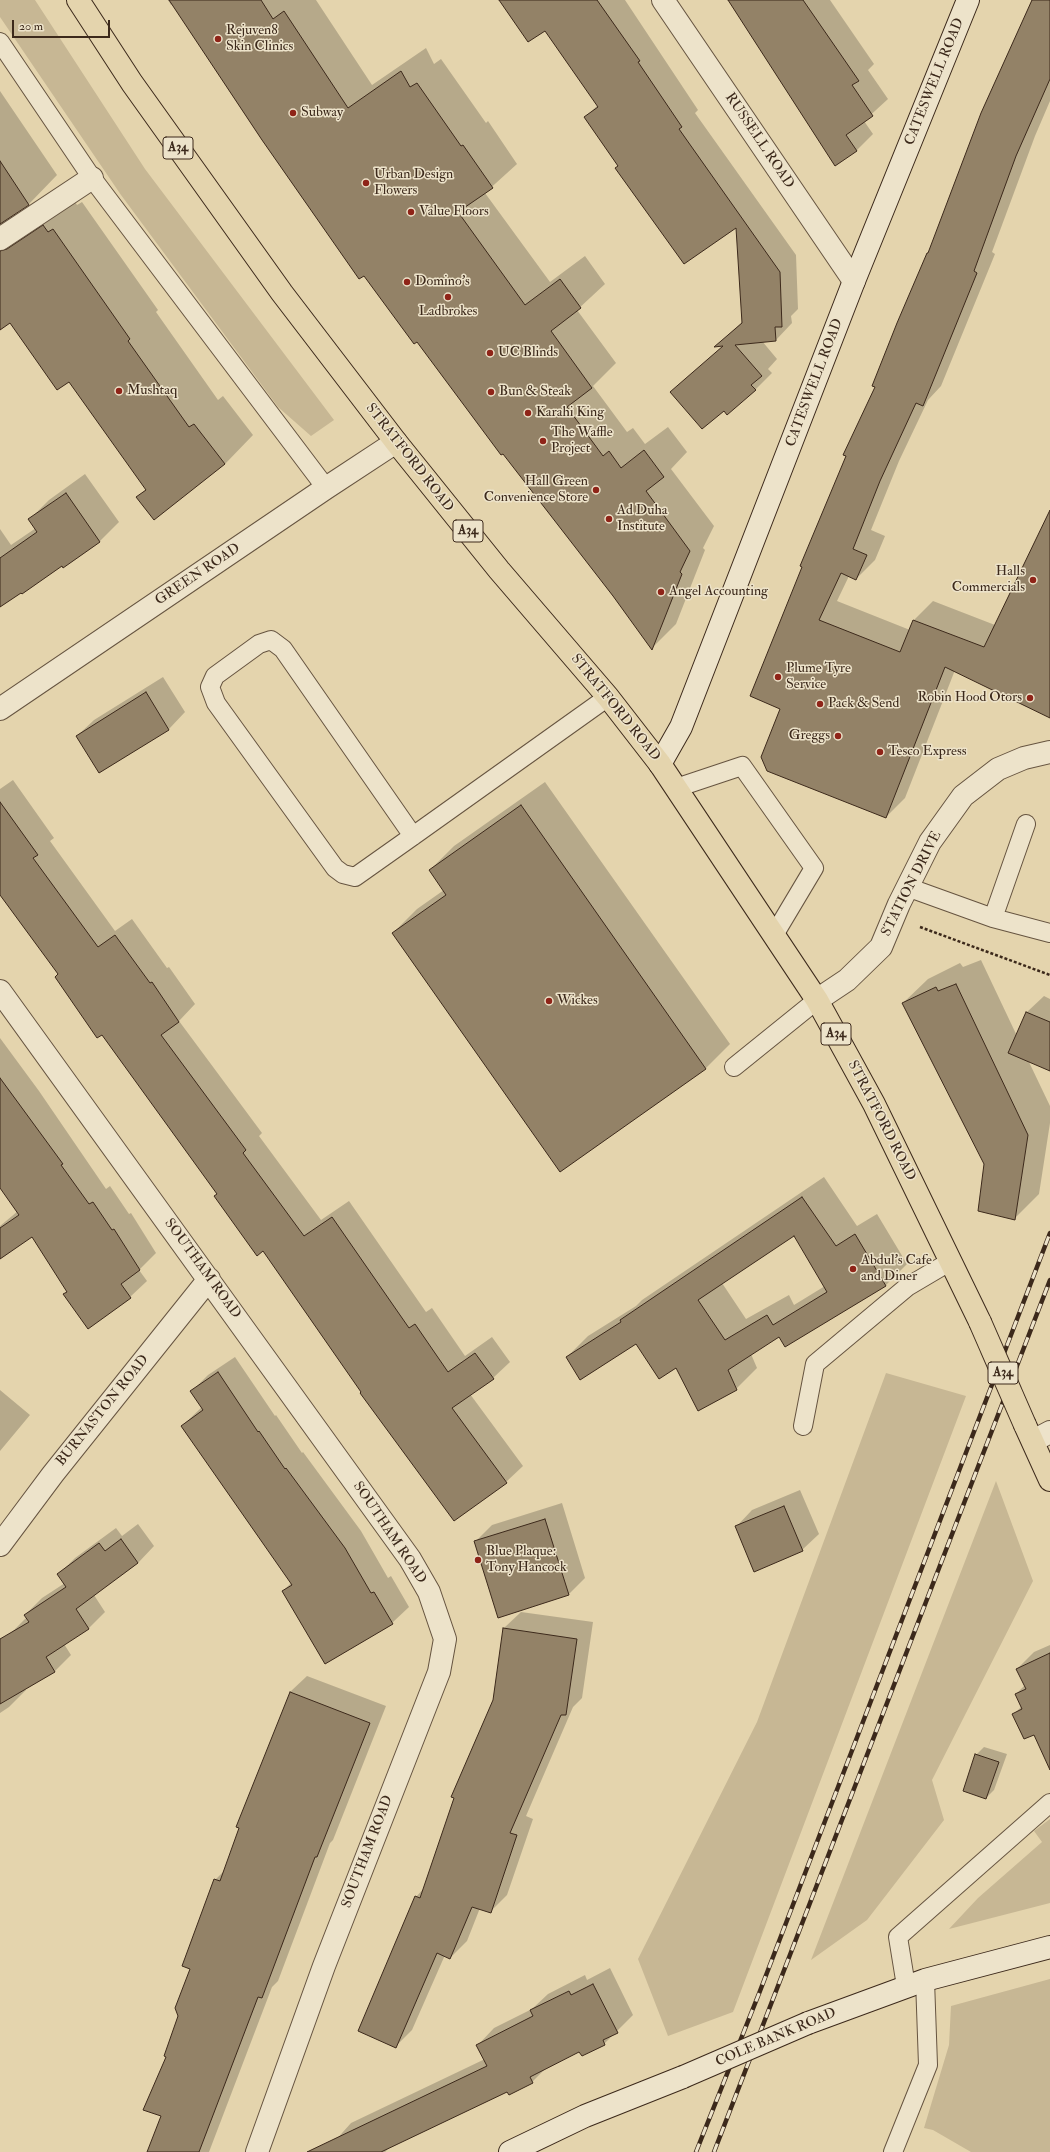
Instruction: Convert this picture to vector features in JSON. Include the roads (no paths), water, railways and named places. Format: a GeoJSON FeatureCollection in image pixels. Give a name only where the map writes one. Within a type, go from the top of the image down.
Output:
{"type":"FeatureCollection","features":[{"type":"Feature","properties":{"kind":"highway","name":"STRATFORD ROAD"},"geometry":{"type":"LineString","coordinates":[[78,0],[132,83],[282,294],[396,442],[498,570],[608,697],[660,764],[817,1000],[874,1104],[980,1322],[1036,1433],[1050,1480]]}},
{"type":"Feature","properties":{"kind":"street","name":"RUSSELL ROAD"},"geometry":{"type":"LineString","coordinates":[[663,0],[854,281]]}},
{"type":"Feature","properties":{"kind":"street","name":"CATESWELL ROAD"},"geometry":{"type":"LineString","coordinates":[[660,764],[681,727],[854,281],[968,0]]}},
{"type":"Feature","properties":{"kind":"street"},"geometry":{"type":"LineString","coordinates":[[0,239],[92,178]]}},
{"type":"Feature","properties":{"kind":"street","name":"GREEN ROAD"},"geometry":{"type":"LineString","coordinates":[[0,708],[396,442]]}},
{"type":"Feature","properties":{"kind":"street","name":"STATION DRIVE"},"geometry":{"type":"LineString","coordinates":[[817,1000],[847,980],[881,947],[907,887],[930,842],[963,796],[998,769],[1024,758],[1050,752]]}},
{"type":"Feature","properties":{"kind":"street","name":"SOUTHAM ROAD"},"geometry":{"type":"LineString","coordinates":[[0,991],[410,1559],[429,1592],[445,1640],[439,1672],[324,1966],[257,2152]]}},
{"type":"Feature","properties":{"kind":"street","name":"BURNASTON ROAD"},"geometry":{"type":"LineString","coordinates":[[0,1545],[53,1474],[209,1279]]}},
{"type":"Feature","properties":{"kind":"street","name":"COLE BANK ROAD"},"geometry":{"type":"LineString","coordinates":[[510,2152],[585,2116],[683,2077],[808,2023],[915,1983],[1050,1947]]}},
{"type":"Feature","properties":{"kind":"lane"},"geometry":{"type":"LineString","coordinates":[[0,42],[92,178],[326,488]]}},
{"type":"Feature","properties":{"kind":"lane"},"geometry":{"type":"LineString","coordinates":[[413,836],[283,649],[271,640],[259,644],[215,676],[210,687],[216,703],[335,868],[343,874],[355,877],[413,836],[608,697]]}},
{"type":"Feature","properties":{"kind":"lane"},"geometry":{"type":"LineString","coordinates":[[676,788],[742,766],[814,868],[774,935]]}},
{"type":"Feature","properties":{"kind":"lane"},"geometry":{"type":"LineString","coordinates":[[993,918],[1026,824]]}},
{"type":"Feature","properties":{"kind":"lane"},"geometry":{"type":"LineString","coordinates":[[907,887],[993,918],[1050,934]]}},
{"type":"Feature","properties":{"kind":"lane"},"geometry":{"type":"LineString","coordinates":[[734,1067],[817,1000]]}},
{"type":"Feature","properties":{"kind":"lane"},"geometry":{"type":"LineString","coordinates":[[803,1426],[815,1364],[907,1287],[951,1261]]}},
{"type":"Feature","properties":{"kind":"lane"},"geometry":{"type":"LineString","coordinates":[[893,2152],[928,2065],[915,1983],[898,1937],[1050,1803]]}},
{"type":"Feature","properties":{"kind":"railway"},"geometry":{"type":"LineString","coordinates":[[696,2152],[760,1991],[1050,1233]]}},
{"type":"Feature","properties":{"kind":"railway"},"geometry":{"type":"LineString","coordinates":[[714,2152],[1050,1280]]}},
{"type":"Feature","properties":{"kind":"place","name":"Rejuven8 Skin Clinics"},"geometry":{"type":"Point","coordinates":[218,39]}},
{"type":"Feature","properties":{"kind":"place","name":"Subway"},"geometry":{"type":"Point","coordinates":[293,113]}},
{"type":"Feature","properties":{"kind":"place","name":"Urban Design Flowers"},"geometry":{"type":"Point","coordinates":[366,183]}},
{"type":"Feature","properties":{"kind":"place","name":"Value Floors"},"geometry":{"type":"Point","coordinates":[411,212]}},
{"type":"Feature","properties":{"kind":"place","name":"Domino's"},"geometry":{"type":"Point","coordinates":[407,282]}},
{"type":"Feature","properties":{"kind":"place","name":"Ladbrokes"},"geometry":{"type":"Point","coordinates":[448,297]}},
{"type":"Feature","properties":{"kind":"place","name":"UC Blinds"},"geometry":{"type":"Point","coordinates":[490,353]}},
{"type":"Feature","properties":{"kind":"place","name":"Mushtaq"},"geometry":{"type":"Point","coordinates":[119,391]}},
{"type":"Feature","properties":{"kind":"place","name":"Bun & Steak"},"geometry":{"type":"Point","coordinates":[491,392]}},
{"type":"Feature","properties":{"kind":"place","name":"Karahi King"},"geometry":{"type":"Point","coordinates":[528,413]}},
{"type":"Feature","properties":{"kind":"place","name":"The Waffle Project"},"geometry":{"type":"Point","coordinates":[543,441]}},
{"type":"Feature","properties":{"kind":"place","name":"Hall Green Convenience Store"},"geometry":{"type":"Point","coordinates":[596,490]}},
{"type":"Feature","properties":{"kind":"place","name":"Ad Duha Institute"},"geometry":{"type":"Point","coordinates":[609,519]}},
{"type":"Feature","properties":{"kind":"place","name":"Halls Commercials"},"geometry":{"type":"Point","coordinates":[1033,580]}},
{"type":"Feature","properties":{"kind":"place","name":"Angel Accounting"},"geometry":{"type":"Point","coordinates":[661,592]}},
{"type":"Feature","properties":{"kind":"place","name":"Plume Tyre Service"},"geometry":{"type":"Point","coordinates":[778,677]}},
{"type":"Feature","properties":{"kind":"place","name":"Robin Hood Otors"},"geometry":{"type":"Point","coordinates":[1030,698]}},
{"type":"Feature","properties":{"kind":"place","name":"Pack & Send"},"geometry":{"type":"Point","coordinates":[820,704]}},
{"type":"Feature","properties":{"kind":"place","name":"Greggs"},"geometry":{"type":"Point","coordinates":[838,736]}},
{"type":"Feature","properties":{"kind":"place","name":"Tesco Express"},"geometry":{"type":"Point","coordinates":[880,752]}},
{"type":"Feature","properties":{"kind":"place","name":"Wickes"},"geometry":{"type":"Point","coordinates":[549,1001]}},
{"type":"Feature","properties":{"kind":"place","name":"Abdul's Cafe and Diner"},"geometry":{"type":"Point","coordinates":[853,1269]}},
{"type":"Feature","properties":{"kind":"place","name":"Blue Plaque: Tony Hancock"},"geometry":{"type":"Point","coordinates":[478,1560]}}]}
